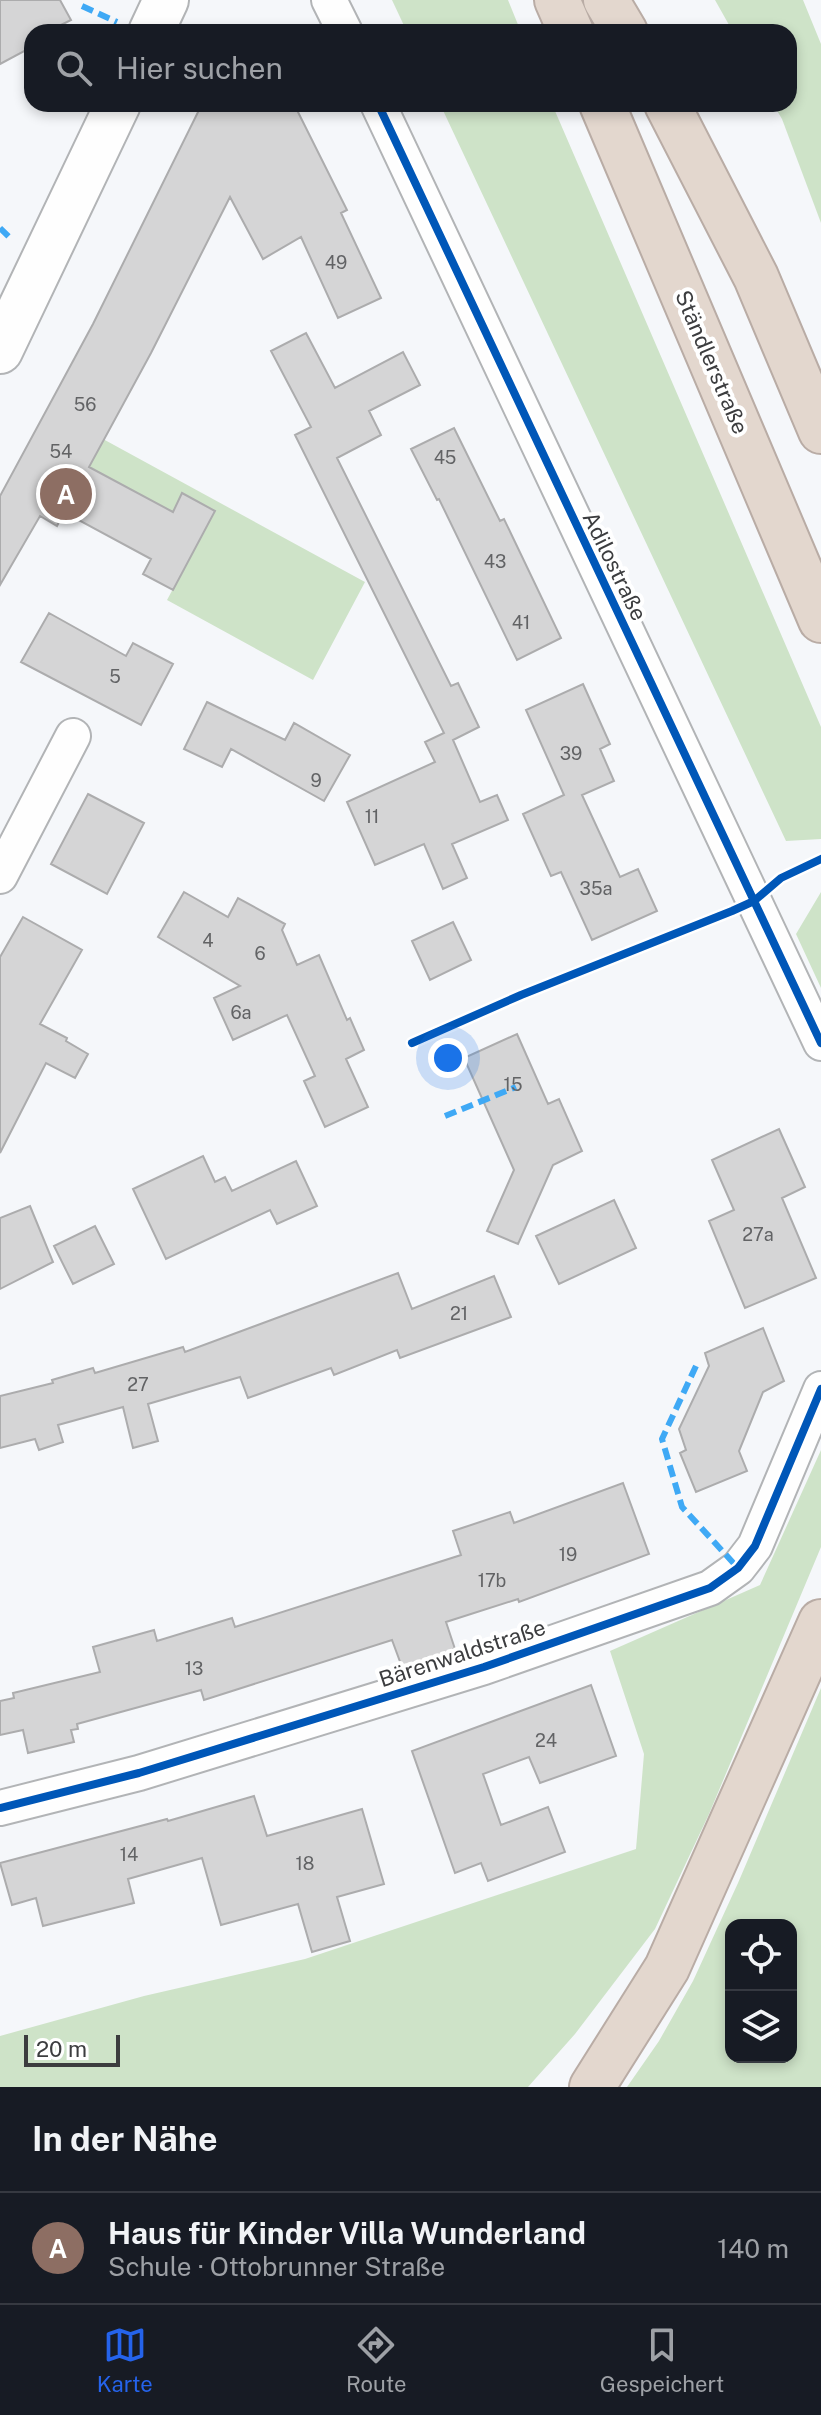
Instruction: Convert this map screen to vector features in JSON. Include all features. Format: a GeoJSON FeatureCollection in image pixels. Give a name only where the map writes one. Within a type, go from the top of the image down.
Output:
{"type":"FeatureCollection","features":[{"type":"Feature","properties":{"kind":"highway"},"geometry":{"type":"LineString","coordinates":[[557,0],[568,24]]}},
{"type":"Feature","properties":{"kind":"highway"},"geometry":{"type":"LineString","coordinates":[[606,0],[620,24]]}},
{"type":"Feature","properties":{"kind":"highway","name":"Ständlerstraße"},"geometry":{"type":"LineString","coordinates":[[605,112],[821,620]]}},
{"type":"Feature","properties":{"kind":"highway"},"geometry":{"type":"LineString","coordinates":[[671,112],[756,277],[821,431]]}},
{"type":"Feature","properties":{"kind":"highway"},"geometry":{"type":"LineString","coordinates":[[592,2087],[667,1968],[821,1622]]}},
{"type":"Feature","properties":{"kind":"main road"},"geometry":{"type":"LineString","coordinates":[[155,24],[166,0]]}},
{"type":"Feature","properties":{"kind":"main road"},"geometry":{"type":"LineString","coordinates":[[0,351],[114,112]]}},
{"type":"Feature","properties":{"kind":"street"},"geometry":{"type":"LineString","coordinates":[[329,0],[341,24]]}},
{"type":"Feature","properties":{"kind":"street","name":"Adilostraße"},"geometry":{"type":"LineString","coordinates":[[382,112],[821,1043]]}},
{"type":"Feature","properties":{"kind":"street"},"geometry":{"type":"LineString","coordinates":[[0,876],[73,736]]}},
{"type":"Feature","properties":{"kind":"street","name":"Bärenwaldstraße"},"geometry":{"type":"LineString","coordinates":[[0,1808],[95,1786],[438,1681],[710,1588],[738,1568],[755,1546],[821,1389]]}},
{"type":"Feature","properties":{"kind":"green space"},"geometry":{"type":"Polygon","coordinates":[[[392,0],[508,0],[518,24],[403,24],[392,0]]]}},
{"type":"Feature","properties":{"kind":"green space"},"geometry":{"type":"Polygon","coordinates":[[[715,0],[803,0],[821,44],[821,223],[778,112],[797,112],[797,24],[728,24],[715,0]]]}},
{"type":"Feature","properties":{"kind":"green space"},"geometry":{"type":"Polygon","coordinates":[[[444,112],[555,112],[821,727],[821,839],[786,841],[444,112]]]}},
{"type":"Feature","properties":{"kind":"green space"},"geometry":{"type":"Polygon","coordinates":[[[103,439],[365,582],[313,680],[167,600],[215,511],[183,494],[173,512],[89,467],[103,439]]]}},
{"type":"Feature","properties":{"kind":"green space"},"geometry":{"type":"Polygon","coordinates":[[[821,892],[821,988],[796,934],[821,892]]]}},
{"type":"Feature","properties":{"kind":"green space"},"geometry":{"type":"Polygon","coordinates":[[[821,1450],[821,1547],[709,1814],[655,1929],[575,2034],[528,2087],[0,2087],[0,2036],[144,1996],[305,1959],[636,1849],[644,1754],[610,1651],[760,1585],[821,1450]]]}},
{"type":"Feature","properties":{"kind":"green space"},"geometry":{"type":"Polygon","coordinates":[[[821,1688],[821,2087],[627,2087],[659,2041],[693,1981],[821,1688]]]}},
{"type":"Feature","properties":{"kind":"building"},"geometry":{"type":"Polygon","coordinates":[[[0,0],[60,0],[71,20],[63,24],[24,24],[24,51],[0,64],[0,0]]]}},
{"type":"Feature","properties":{"kind":"building"},"geometry":{"type":"Polygon","coordinates":[[[198,112],[298,112],[347,210],[341,213],[381,298],[338,318],[301,237],[263,259],[230,197],[89,467],[173,512],[182,493],[215,511],[173,590],[143,574],[151,559],[64,512],[57,526],[40,516],[0,585],[0,496],[93,324],[198,112]]]}},
{"type":"Feature","properties":{"kind":"building"},"geometry":{"type":"Polygon","coordinates":[[[306,333],[335,388],[403,352],[420,385],[369,411],[381,435],[337,458],[451,686],[458,683],[479,727],[453,740],[480,802],[497,795],[508,820],[452,844],[467,878],[443,889],[424,844],[375,865],[347,802],[435,762],[425,742],[444,733],[295,435],[311,427],[271,351],[306,333]]]}},
{"type":"Feature","properties":{"kind":"building"},"geometry":{"type":"Polygon","coordinates":[[[454,428],[500,521],[504,519],[561,638],[517,660],[439,499],[411,449],[454,428]]]}},
{"type":"Feature","properties":{"kind":"building"},"geometry":{"type":"Polygon","coordinates":[[[49,613],[126,656],[133,643],[173,664],[141,725],[21,662],[49,613]]]}},
{"type":"Feature","properties":{"kind":"building"},"geometry":{"type":"Polygon","coordinates":[[[583,684],[610,744],[600,749],[614,781],[582,795],[620,877],[638,869],[657,911],[592,940],[561,872],[551,876],[523,814],[564,795],[526,710],[583,684]]]}},
{"type":"Feature","properties":{"kind":"building"},"geometry":{"type":"Polygon","coordinates":[[[207,702],[285,740],[294,723],[350,755],[324,801],[231,749],[222,767],[184,749],[207,702]]]}},
{"type":"Feature","properties":{"kind":"building"},"geometry":{"type":"Polygon","coordinates":[[[88,794],[144,823],[107,894],[51,864],[88,794]]]}},
{"type":"Feature","properties":{"kind":"building"},"geometry":{"type":"Polygon","coordinates":[[[184,892],[228,917],[238,898],[285,924],[282,930],[297,965],[319,955],[347,1020],[350,1018],[364,1050],[346,1059],[368,1107],[325,1127],[304,1081],[315,1076],[287,1015],[233,1040],[214,998],[240,986],[158,937],[184,892]]]}},
{"type":"Feature","properties":{"kind":"building"},"geometry":{"type":"Polygon","coordinates":[[[23,917],[82,950],[40,1024],[67,1038],[66,1041],[88,1054],[75,1078],[46,1063],[0,1153],[0,957],[23,917]]]}},
{"type":"Feature","properties":{"kind":"building"},"geometry":{"type":"Polygon","coordinates":[[[453,922],[471,960],[430,980],[412,941],[453,922]]]}},
{"type":"Feature","properties":{"kind":"building"},"geometry":{"type":"Polygon","coordinates":[[[517,1034],[548,1104],[559,1099],[582,1151],[553,1165],[518,1244],[487,1231],[514,1170],[464,1058],[517,1034]]]}},
{"type":"Feature","properties":{"kind":"building"},"geometry":{"type":"Polygon","coordinates":[[[779,1129],[805,1187],[782,1198],[816,1278],[745,1308],[709,1221],[734,1210],[712,1160],[779,1129]]]}},
{"type":"Feature","properties":{"kind":"building"},"geometry":{"type":"Polygon","coordinates":[[[203,1156],[215,1182],[225,1177],[232,1191],[296,1161],[317,1206],[277,1224],[270,1210],[166,1259],[133,1189],[203,1156]]]}},
{"type":"Feature","properties":{"kind":"building"},"geometry":{"type":"Polygon","coordinates":[[[614,1200],[636,1248],[559,1284],[536,1236],[614,1200]]]}},
{"type":"Feature","properties":{"kind":"building"},"geometry":{"type":"Polygon","coordinates":[[[30,1206],[53,1262],[0,1289],[0,1218],[30,1206]]]}},
{"type":"Feature","properties":{"kind":"building"},"geometry":{"type":"Polygon","coordinates":[[[95,1226],[114,1264],[73,1284],[54,1246],[95,1226]]]}},
{"type":"Feature","properties":{"kind":"building"},"geometry":{"type":"Polygon","coordinates":[[[398,1273],[412,1309],[494,1276],[511,1317],[400,1358],[397,1350],[334,1375],[331,1368],[248,1398],[240,1377],[148,1404],[158,1441],[133,1448],[123,1407],[58,1425],[63,1442],[39,1450],[35,1439],[0,1448],[0,1396],[53,1383],[52,1380],[93,1368],[95,1373],[183,1347],[185,1352],[398,1273]]]}},
{"type":"Feature","properties":{"kind":"building"},"geometry":{"type":"Polygon","coordinates":[[[763,1328],[784,1381],[763,1392],[739,1451],[747,1471],[696,1492],[680,1453],[686,1450],[679,1429],[709,1366],[705,1353],[763,1328]]]}},
{"type":"Feature","properties":{"kind":"building"},"geometry":{"type":"Polygon","coordinates":[[[623,1483],[649,1554],[519,1602],[518,1599],[446,1622],[455,1649],[402,1667],[392,1640],[204,1700],[201,1690],[77,1724],[78,1729],[71,1730],[74,1742],[28,1753],[23,1730],[0,1735],[0,1701],[14,1698],[13,1693],[100,1672],[93,1647],[154,1630],[157,1641],[232,1618],[235,1627],[461,1555],[453,1531],[510,1512],[514,1523],[623,1483]]]}},
{"type":"Feature","properties":{"kind":"building"},"geometry":{"type":"Polygon","coordinates":[[[591,1685],[616,1756],[540,1783],[529,1757],[483,1774],[501,1825],[548,1807],[565,1852],[488,1881],[481,1863],[455,1873],[412,1751],[591,1685]]]}},
{"type":"Feature","properties":{"kind":"building"},"geometry":{"type":"Polygon","coordinates":[[[254,1796],[267,1836],[362,1809],[384,1884],[337,1897],[350,1941],[312,1952],[298,1904],[221,1925],[202,1858],[128,1879],[134,1903],[43,1926],[36,1898],[12,1905],[0,1863],[254,1796]]]}},
{"type":"Feature","properties":{"kind":"marked path"},"geometry":{"type":"LineString","coordinates":[[82,6],[117,22]]}},
{"type":"Feature","properties":{"kind":"marked path"},"geometry":{"type":"LineString","coordinates":[[0,228],[11,239]]}},
{"type":"Feature","properties":{"kind":"marked path"},"geometry":{"type":"LineString","coordinates":[[445,1116],[516,1087]]}},
{"type":"Feature","properties":{"kind":"marked path"},"geometry":{"type":"LineString","coordinates":[[696,1366],[662,1439],[682,1507],[738,1568]]}},
{"type":"Feature","properties":{"kind":"cycle path"},"geometry":{"type":"LineString","coordinates":[[382,112],[821,1043]]}},
{"type":"Feature","properties":{"kind":"cycle path"},"geometry":{"type":"LineString","coordinates":[[412,1043],[521,995],[732,911],[754,901],[781,878],[821,859]]}},
{"type":"Feature","properties":{"kind":"cycle path"},"geometry":{"type":"LineString","coordinates":[[0,1808],[139,1773],[484,1667],[710,1588],[738,1568],[755,1546],[821,1389]]}},
{"type":"Feature","properties":{"kind":"place","name":"Haus für Kinder Villa Wunderland"},"geometry":{"type":"Point","coordinates":[66,494]}}]}
